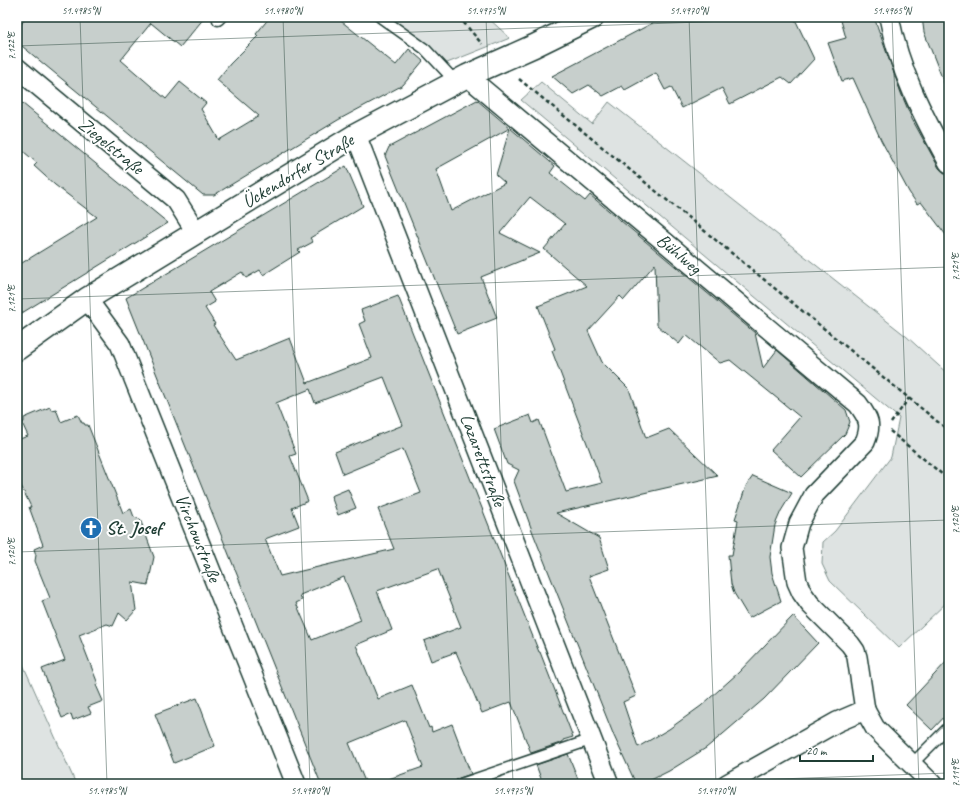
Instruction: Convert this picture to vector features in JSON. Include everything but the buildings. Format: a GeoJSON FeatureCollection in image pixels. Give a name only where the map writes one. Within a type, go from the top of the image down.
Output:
{"type":"FeatureCollection","features":[{"type":"Feature","properties":{"kind":"main road","name":"Ückendorfer Straße"},"geometry":{"type":"LineString","coordinates":[[17,349],[87,299],[356,135],[461,79],[593,17]]}},
{"type":"Feature","properties":{"kind":"street"},"geometry":{"type":"LineString","coordinates":[[889,17],[893,40],[913,93],[924,119],[949,163]]}},
{"type":"Feature","properties":{"kind":"street","name":"Ziegelstraße"},"geometry":{"type":"LineString","coordinates":[[17,68],[176,200],[196,232]]}},
{"type":"Feature","properties":{"kind":"street","name":"Bühlweg"},"geometry":{"type":"LineString","coordinates":[[461,79],[858,404],[874,433]]}},
{"type":"Feature","properties":{"kind":"street","name":"Lazarettstraße"},"geometry":{"type":"LineString","coordinates":[[356,135],[610,784]]}},
{"type":"Feature","properties":{"kind":"street","name":"Virchowstraße"},"geometry":{"type":"LineString","coordinates":[[87,299],[120,344],[296,784]]}},
{"type":"Feature","properties":{"kind":"street"},"geometry":{"type":"LineString","coordinates":[[874,433],[814,495],[799,523],[792,548],[797,582],[802,593],[810,604],[855,650],[865,710],[875,728],[932,784]]}},
{"type":"Feature","properties":{"kind":"street"},"geometry":{"type":"LineString","coordinates":[[727,784],[837,722],[865,710]]}},
{"type":"Feature","properties":{"kind":"lane"},"geometry":{"type":"LineString","coordinates":[[380,17],[425,49],[461,79]]}},
{"type":"Feature","properties":{"kind":"lane"},"geometry":{"type":"LineString","coordinates":[[912,764],[949,727]]}},
{"type":"Feature","properties":{"kind":"lane"},"geometry":{"type":"LineString","coordinates":[[461,784],[592,739]]}},
{"type":"Feature","properties":{"kind":"path"},"geometry":{"type":"LineString","coordinates":[[459,17],[498,62],[949,431]]}},
{"type":"Feature","properties":{"kind":"path"},"geometry":{"type":"LineString","coordinates":[[909,398],[874,433],[949,480]]}},
{"type":"Feature","properties":{"kind":"shaded area"},"geometry":{"type":"Polygon","coordinates":[[[377,17],[487,17],[510,38],[437,67],[377,17]]]}},
{"type":"Feature","properties":{"kind":"shaded area"},"geometry":{"type":"Polygon","coordinates":[[[541,82],[592,124],[609,102],[906,336],[949,375],[949,600],[899,648],[830,581],[822,564],[823,542],[835,531],[891,457],[899,418],[521,100],[541,82]]]}},
{"type":"Feature","properties":{"kind":"shaded area"},"geometry":{"type":"Polygon","coordinates":[[[17,651],[76,784],[17,784],[17,651]]]}},
{"type":"Feature","properties":{"kind":"place","name":"St. Josef"},"geometry":{"type":"Point","coordinates":[91,528]}}]}
